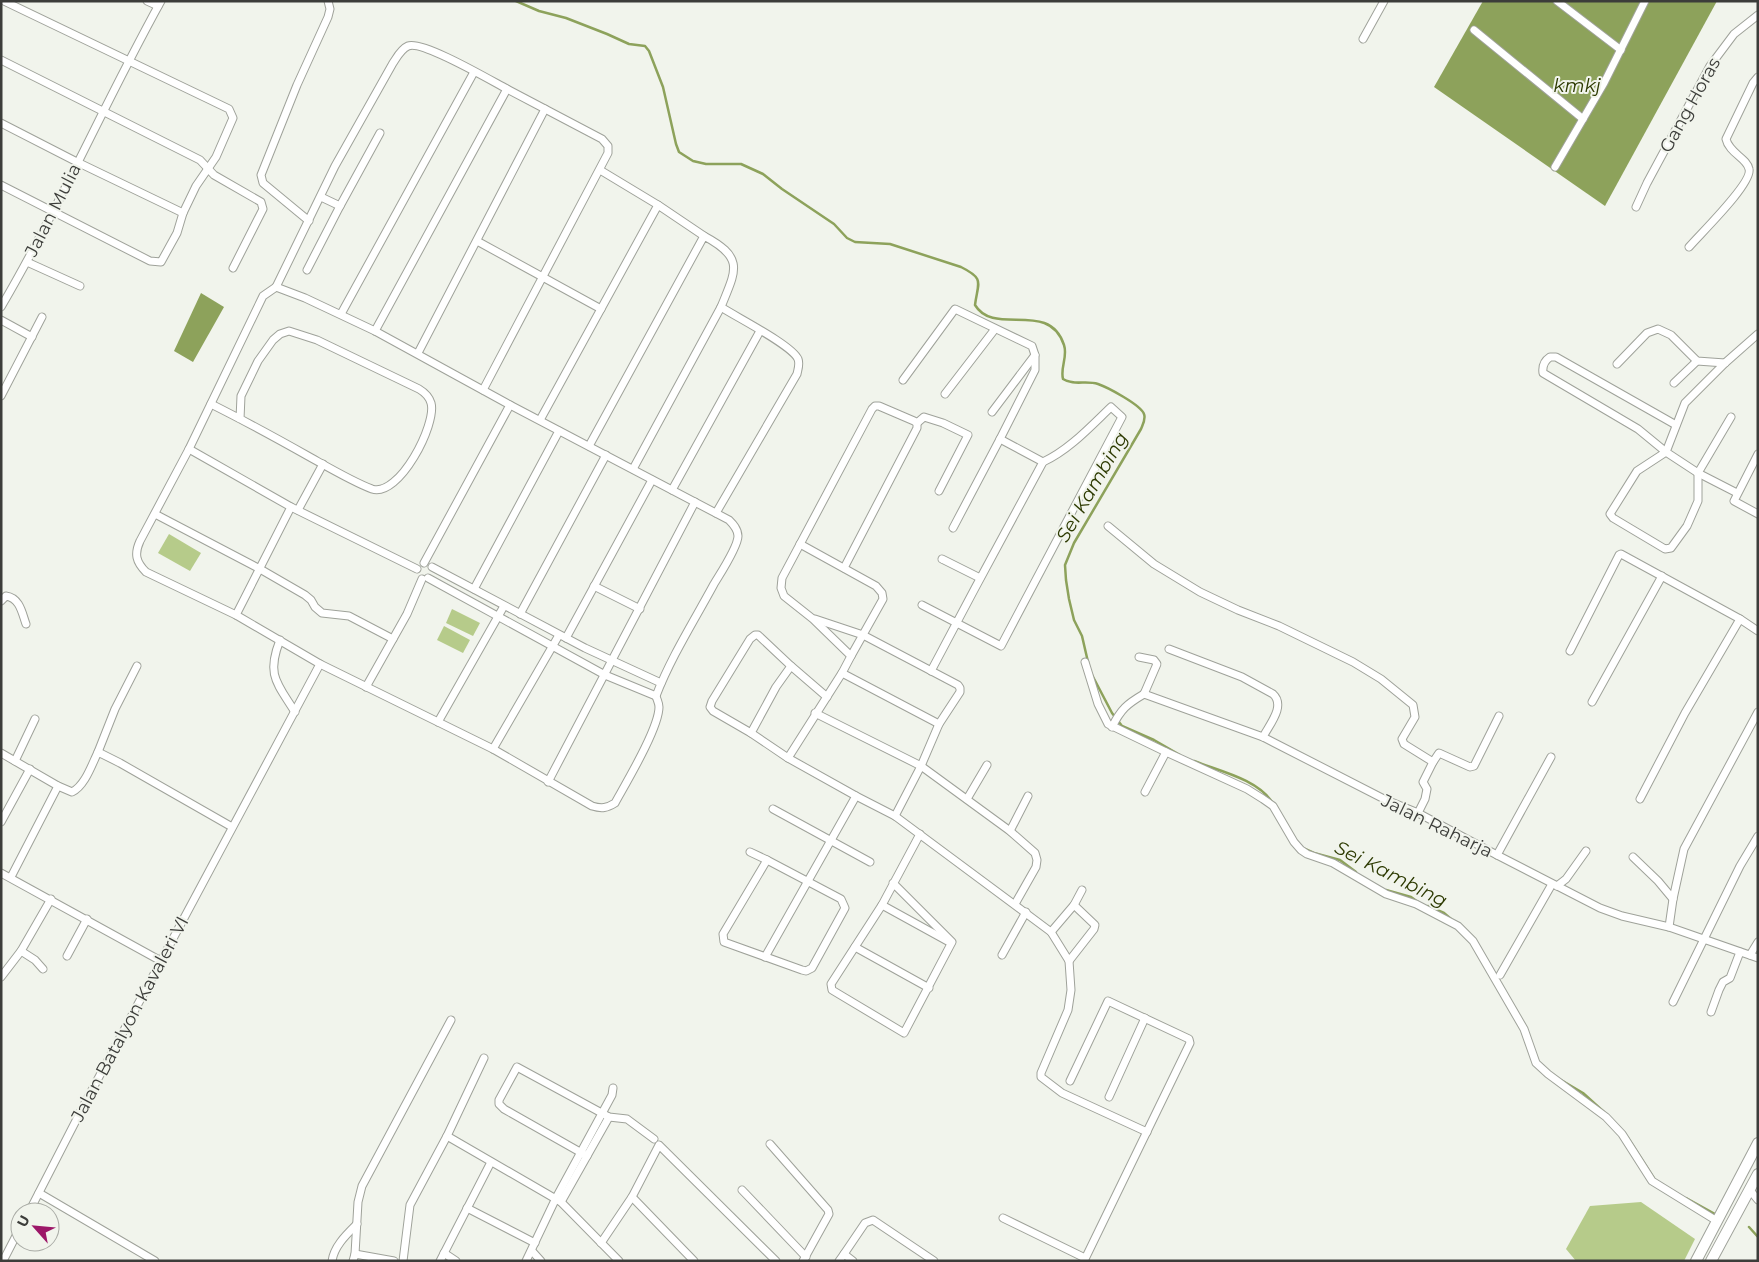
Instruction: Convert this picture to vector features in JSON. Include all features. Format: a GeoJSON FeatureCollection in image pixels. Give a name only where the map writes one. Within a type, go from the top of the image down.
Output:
{"type":"FeatureCollection","features":[{"type":"Feature","properties":{"kind":"main road"},"geometry":{"type":"LineString","coordinates":[[1696,1261],[1758,1143]]}},
{"type":"Feature","properties":{"kind":"main road"},"geometry":{"type":"LineString","coordinates":[[1711,1261],[1758,1174]]}},
{"type":"Feature","properties":{"kind":"street"},"geometry":{"type":"LineString","coordinates":[[1,185],[142,257],[158,263],[164,259],[198,182],[221,148],[233,118],[230,110],[4,1]]}},
{"type":"Feature","properties":{"kind":"street"},"geometry":{"type":"LineString","coordinates":[[147,1],[160,4]]}},
{"type":"Feature","properties":{"kind":"street"},"geometry":{"type":"LineString","coordinates":[[309,221],[263,183],[261,174],[328,17],[330,9],[328,1]]}},
{"type":"Feature","properties":{"kind":"street"},"geometry":{"type":"LineString","coordinates":[[1363,40],[1384,1]]}},
{"type":"Feature","properties":{"kind":"street"},"geometry":{"type":"LineString","coordinates":[[1557,1],[1621,50]]}},
{"type":"Feature","properties":{"kind":"street"},"geometry":{"type":"LineString","coordinates":[[1555,167],[1621,50],[1645,1]]}},
{"type":"Feature","properties":{"kind":"street","name":"Jalan Mulia"},"geometry":{"type":"LineString","coordinates":[[1,307],[27,262],[160,4]]}},
{"type":"Feature","properties":{"kind":"street","name":"Gang Horas"},"geometry":{"type":"LineString","coordinates":[[1636,207],[1710,66],[1734,34],[1758,15]]}},
{"type":"Feature","properties":{"kind":"street"},"geometry":{"type":"LineString","coordinates":[[1474,30],[1583,119]]}},
{"type":"Feature","properties":{"kind":"street"},"geometry":{"type":"LineString","coordinates":[[276,287],[341,314],[418,353],[483,390],[510,405],[729,520],[735,526],[738,536],[737,541],[672,659],[661,683],[656,696],[659,705],[652,731],[615,803],[607,808],[600,809],[592,806],[493,750],[320,664],[236,615],[146,572],[137,562],[136,552],[138,545],[189,449],[263,296],[276,287],[335,166],[382,80],[402,50],[409,45],[418,45],[434,51],[606,142],[608,146],[608,153],[600,170],[483,390]]}},
{"type":"Feature","properties":{"kind":"street"},"geometry":{"type":"LineString","coordinates":[[1,60],[200,160],[221,180],[259,200],[263,209],[233,268]]}},
{"type":"Feature","properties":{"kind":"street"},"geometry":{"type":"LineString","coordinates":[[341,314],[474,72]]}},
{"type":"Feature","properties":{"kind":"street"},"geometry":{"type":"LineString","coordinates":[[1689,247],[1742,188],[1748,178],[1750,171],[1748,165],[1729,147],[1726,139],[1752,83],[1758,77]]}},
{"type":"Feature","properties":{"kind":"street"},"geometry":{"type":"LineString","coordinates":[[375,331],[507,89]]}},
{"type":"Feature","properties":{"kind":"street"},"geometry":{"type":"LineString","coordinates":[[418,353],[545,109]]}},
{"type":"Feature","properties":{"kind":"street"},"geometry":{"type":"LineString","coordinates":[[1,123],[183,213]]}},
{"type":"Feature","properties":{"kind":"street"},"geometry":{"type":"LineString","coordinates":[[307,270],[380,133]]}},
{"type":"Feature","properties":{"kind":"street"},"geometry":{"type":"LineString","coordinates":[[600,170],[724,248],[733,260],[733,276],[721,307],[633,469]]}},
{"type":"Feature","properties":{"kind":"street"},"geometry":{"type":"LineString","coordinates":[[321,197],[340,206]]}},
{"type":"Feature","properties":{"kind":"street"},"geometry":{"type":"LineString","coordinates":[[540,420],[658,205]]}},
{"type":"Feature","properties":{"kind":"street"},"geometry":{"type":"LineString","coordinates":[[589,446],[704,236]]}},
{"type":"Feature","properties":{"kind":"street"},"geometry":{"type":"LineString","coordinates":[[477,241],[600,309]]}},
{"type":"Feature","properties":{"kind":"street"},"geometry":{"type":"LineString","coordinates":[[27,262],[80,286]]}},
{"type":"Feature","properties":{"kind":"street"},"geometry":{"type":"LineString","coordinates":[[716,513],[797,374],[799,366],[795,354],[782,343],[721,307]]}},
{"type":"Feature","properties":{"kind":"street"},"geometry":{"type":"LineString","coordinates":[[903,380],[955,309],[1032,346],[1035,354],[1035,370],[953,528]]}},
{"type":"Feature","properties":{"kind":"street"},"geometry":{"type":"LineString","coordinates":[[1,396],[42,316]]}},
{"type":"Feature","properties":{"kind":"street"},"geometry":{"type":"LineString","coordinates":[[1,320],[32,337]]}},
{"type":"Feature","properties":{"kind":"street"},"geometry":{"type":"LineString","coordinates":[[945,394],[995,329]]}},
{"type":"Feature","properties":{"kind":"street"},"geometry":{"type":"LineString","coordinates":[[1617,364],[1647,334],[1658,329],[1671,335],[1697,361],[1725,363]]}},
{"type":"Feature","properties":{"kind":"street"},"geometry":{"type":"LineString","coordinates":[[211,404],[374,490],[385,489],[393,484],[406,470],[423,438],[432,412],[429,398],[419,389],[317,340],[289,331],[280,334],[273,340],[258,361],[241,396],[240,419]]}},
{"type":"Feature","properties":{"kind":"street"},"geometry":{"type":"LineString","coordinates":[[672,490],[760,331]]}},
{"type":"Feature","properties":{"kind":"street"},"geometry":{"type":"LineString","coordinates":[[1731,418],[1698,474],[1698,502],[1687,526],[1670,548],[1661,548],[1613,518],[1610,513],[1637,471],[1666,452],[1685,404],[1725,363],[1758,334]]}},
{"type":"Feature","properties":{"kind":"street"},"geometry":{"type":"LineString","coordinates":[[992,412],[1035,354]]}},
{"type":"Feature","properties":{"kind":"street"},"geometry":{"type":"LineString","coordinates":[[1676,425],[1556,357],[1550,357],[1545,361],[1542,368],[1543,373],[1638,429],[1666,452],[1698,474],[1737,493]]}},
{"type":"Feature","properties":{"kind":"street"},"geometry":{"type":"LineString","coordinates":[[1674,382],[1697,361]]}},
{"type":"Feature","properties":{"kind":"street"},"geometry":{"type":"LineString","coordinates":[[417,569],[420,565],[424,564],[510,405]]}},
{"type":"Feature","properties":{"kind":"street"},"geometry":{"type":"LineString","coordinates":[[851,656],[814,619],[784,596],[781,588],[782,578],[873,408],[876,406],[882,407],[917,423]]}},
{"type":"Feature","properties":{"kind":"street"},"geometry":{"type":"LineString","coordinates":[[922,605],[956,623],[1001,646],[1122,417],[1111,407],[1081,436],[1053,458],[1043,462],[980,578],[956,623],[931,670]]}},
{"type":"Feature","properties":{"kind":"street"},"geometry":{"type":"LineString","coordinates":[[844,568],[915,432],[917,423],[924,417],[943,423],[968,435],[939,491]]}},
{"type":"Feature","properties":{"kind":"street"},"geometry":{"type":"LineString","coordinates":[[474,589],[559,431]]}},
{"type":"Feature","properties":{"kind":"street"},"geometry":{"type":"LineString","coordinates":[[1000,439],[1043,462]]}},
{"type":"Feature","properties":{"kind":"street"},"geometry":{"type":"LineString","coordinates":[[189,449],[295,509],[417,569]]}},
{"type":"Feature","properties":{"kind":"street"},"geometry":{"type":"LineString","coordinates":[[1758,454],[1734,499],[1735,503],[1758,514]]}},
{"type":"Feature","properties":{"kind":"street"},"geometry":{"type":"LineString","coordinates":[[520,614],[606,455]]}},
{"type":"Feature","properties":{"kind":"street"},"geometry":{"type":"LineString","coordinates":[[236,615],[260,569],[323,464]]}},
{"type":"Feature","properties":{"kind":"street"},"geometry":{"type":"LineString","coordinates":[[493,750],[552,647],[563,636],[594,586],[652,480]]}},
{"type":"Feature","properties":{"kind":"street"},"geometry":{"type":"LineString","coordinates":[[548,782],[695,502]]}},
{"type":"Feature","properties":{"kind":"street"},"geometry":{"type":"LineString","coordinates":[[155,514],[305,595],[322,612],[349,616],[393,639]]}},
{"type":"Feature","properties":{"kind":"street"},"geometry":{"type":"LineString","coordinates":[[1108,526],[1154,564],[1200,592],[1313,642],[1353,662],[1381,679],[1413,705],[1415,717],[1402,739],[1404,744],[1433,762]]}},
{"type":"Feature","properties":{"kind":"street"},"geometry":{"type":"LineString","coordinates":[[788,758],[842,673],[883,595],[879,588],[800,544]]}},
{"type":"Feature","properties":{"kind":"street"},"geometry":{"type":"LineString","coordinates":[[1570,651],[1619,555],[1662,576],[1758,631]]}},
{"type":"Feature","properties":{"kind":"street"},"geometry":{"type":"LineString","coordinates":[[942,559],[980,578]]}},
{"type":"Feature","properties":{"kind":"street"},"geometry":{"type":"LineString","coordinates":[[424,564],[612,661],[661,683]]}},
{"type":"Feature","properties":{"kind":"street"},"geometry":{"type":"LineString","coordinates":[[366,686],[425,579],[432,574],[432,567]]}},
{"type":"Feature","properties":{"kind":"street"},"geometry":{"type":"LineString","coordinates":[[417,569],[418,575],[552,647],[605,675],[656,696]]}},
{"type":"Feature","properties":{"kind":"street"},"geometry":{"type":"LineString","coordinates":[[1592,702],[1662,576]]}},
{"type":"Feature","properties":{"kind":"street"},"geometry":{"type":"LineString","coordinates":[[594,586],[640,608]]}},
{"type":"Feature","properties":{"kind":"street"},"geometry":{"type":"LineString","coordinates":[[1,601],[6,596],[11,596],[20,607],[26,624]]}},
{"type":"Feature","properties":{"kind":"street"},"geometry":{"type":"LineString","coordinates":[[438,722],[504,606]]}},
{"type":"Feature","properties":{"kind":"street"},"geometry":{"type":"LineString","coordinates":[[814,619],[863,635],[931,670],[960,688],[960,692],[939,724],[895,816]]}},
{"type":"Feature","properties":{"kind":"street"},"geometry":{"type":"LineString","coordinates":[[1640,799],[1685,713],[1740,619]]}},
{"type":"Feature","properties":{"kind":"street"},"geometry":{"type":"LineString","coordinates":[[827,697],[758,635],[755,635],[750,639],[710,707],[788,758],[895,816],[1051,932],[1069,961],[1071,990],[1068,1010],[1041,1077],[1062,1093],[1147,1132]]}},
{"type":"Feature","properties":{"kind":"street"},"geometry":{"type":"LineString","coordinates":[[280,640],[274,655],[273,671],[295,712]]}},
{"type":"Feature","properties":{"kind":"street"},"geometry":{"type":"LineString","coordinates":[[1169,649],[1242,677],[1273,694],[1279,704],[1262,737]]}},
{"type":"Feature","properties":{"kind":"street"},"geometry":{"type":"LineString","coordinates":[[1113,725],[1122,708],[1144,694],[1157,664],[1154,660],[1139,657]]}},
{"type":"Feature","properties":{"kind":"street"},"geometry":{"type":"LineString","coordinates":[[1085,662],[1106,722],[1247,789],[1264,799],[1273,806],[1294,842],[1301,850],[1333,862],[1375,889],[1416,904],[1458,926],[1473,941],[1524,1029],[1536,1063],[1606,1118],[1622,1134],[1652,1182],[1718,1218]]}},
{"type":"Feature","properties":{"kind":"street","name":"Jalan Batalyon Kavaleri VI"},"geometry":{"type":"LineString","coordinates":[[34,1202],[85,1103],[320,664]]}},
{"type":"Feature","properties":{"kind":"street"},"geometry":{"type":"LineString","coordinates":[[1,753],[58,786],[72,792],[76,790],[98,752],[115,710],[137,666]]}},
{"type":"Feature","properties":{"kind":"street"},"geometry":{"type":"LineString","coordinates":[[751,733],[776,688],[791,666]]}},
{"type":"Feature","properties":{"kind":"street"},"geometry":{"type":"LineString","coordinates":[[842,673],[939,724]]}},
{"type":"Feature","properties":{"kind":"street","name":"Jalan Raharja"},"geometry":{"type":"LineString","coordinates":[[1144,694],[1262,737],[1386,800],[1418,813],[1600,908],[1622,916],[1669,927],[1704,941],[1758,958]]}},
{"type":"Feature","properties":{"kind":"street"},"geometry":{"type":"LineString","coordinates":[[1669,927],[1684,849],[1758,712]]}},
{"type":"Feature","properties":{"kind":"street"},"geometry":{"type":"LineString","coordinates":[[815,714],[920,766],[1010,831],[1035,853],[1036,867],[1015,904]]}},
{"type":"Feature","properties":{"kind":"street"},"geometry":{"type":"LineString","coordinates":[[1418,813],[1425,799],[1427,789],[1423,782],[1439,753],[1473,767],[1499,716]]}},
{"type":"Feature","properties":{"kind":"street"},"geometry":{"type":"LineString","coordinates":[[15,761],[35,718]]}},
{"type":"Feature","properties":{"kind":"street"},"geometry":{"type":"LineString","coordinates":[[98,752],[232,827]]}},
{"type":"Feature","properties":{"kind":"street"},"geometry":{"type":"LineString","coordinates":[[1145,792],[1166,752]]}},
{"type":"Feature","properties":{"kind":"street"},"geometry":{"type":"LineString","coordinates":[[1497,855],[1551,757]]}},
{"type":"Feature","properties":{"kind":"street"},"geometry":{"type":"LineString","coordinates":[[967,799],[987,765]]}},
{"type":"Feature","properties":{"kind":"street"},"geometry":{"type":"LineString","coordinates":[[1,822],[30,770]]}},
{"type":"Feature","properties":{"kind":"street"},"geometry":{"type":"LineString","coordinates":[[11,877],[58,786]]}},
{"type":"Feature","properties":{"kind":"street"},"geometry":{"type":"LineString","coordinates":[[765,957],[856,796]]}},
{"type":"Feature","properties":{"kind":"street"},"geometry":{"type":"LineString","coordinates":[[1010,831],[1028,796]]}},
{"type":"Feature","properties":{"kind":"street"},"geometry":{"type":"LineString","coordinates":[[773,810],[870,862]]}},
{"type":"Feature","properties":{"kind":"street"},"geometry":{"type":"LineString","coordinates":[[920,834],[882,905],[831,984],[832,990],[901,1032],[905,1032],[952,943]]}},
{"type":"Feature","properties":{"kind":"street"},"geometry":{"type":"LineString","coordinates":[[1673,1002],[1740,866],[1758,836]]}},
{"type":"Feature","properties":{"kind":"street"},"geometry":{"type":"LineString","coordinates":[[1500,975],[1555,885],[1566,879],[1586,851]]}},
{"type":"Feature","properties":{"kind":"street"},"geometry":{"type":"LineString","coordinates":[[750,852],[767,860],[840,899],[845,908],[812,968],[806,971],[724,942],[723,934],[767,860]]}},
{"type":"Feature","properties":{"kind":"street"},"geometry":{"type":"LineString","coordinates":[[1633,857],[1658,881],[1673,899]]}},
{"type":"Feature","properties":{"kind":"street"},"geometry":{"type":"LineString","coordinates":[[1,873],[161,961]]}},
{"type":"Feature","properties":{"kind":"street"},"geometry":{"type":"LineString","coordinates":[[893,883],[952,940],[952,943]]}},
{"type":"Feature","properties":{"kind":"street"},"geometry":{"type":"LineString","coordinates":[[1051,932],[1074,905],[1082,890]]}},
{"type":"Feature","properties":{"kind":"street"},"geometry":{"type":"LineString","coordinates":[[1,976],[21,950],[51,900]]}},
{"type":"Feature","properties":{"kind":"street"},"geometry":{"type":"LineString","coordinates":[[882,905],[952,943]]}},
{"type":"Feature","properties":{"kind":"street"},"geometry":{"type":"LineString","coordinates":[[1069,961],[1094,929],[1095,925],[1074,905]]}},
{"type":"Feature","properties":{"kind":"street"},"geometry":{"type":"LineString","coordinates":[[1002,955],[1026,912]]}},
{"type":"Feature","properties":{"kind":"street"},"geometry":{"type":"LineString","coordinates":[[67,956],[87,919]]}},
{"type":"Feature","properties":{"kind":"street"},"geometry":{"type":"LineString","coordinates":[[1750,955],[1758,942]]}},
{"type":"Feature","properties":{"kind":"street"},"geometry":{"type":"LineString","coordinates":[[855,947],[929,988]]}},
{"type":"Feature","properties":{"kind":"street"},"geometry":{"type":"LineString","coordinates":[[21,950],[35,960],[43,969]]}},
{"type":"Feature","properties":{"kind":"street"},"geometry":{"type":"LineString","coordinates":[[1711,1012],[1719,990],[1723,982],[1730,978],[1740,952]]}},
{"type":"Feature","properties":{"kind":"street"},"geometry":{"type":"LineString","coordinates":[[1003,1218],[1084,1259],[1190,1041],[1188,1038],[1107,1001],[1070,1081]]}},
{"type":"Feature","properties":{"kind":"street"},"geometry":{"type":"LineString","coordinates":[[1109,1097],[1145,1018]]}},
{"type":"Feature","properties":{"kind":"street"},"geometry":{"type":"LineString","coordinates":[[394,1261],[354,1257],[358,1202],[362,1186],[451,1020]]}},
{"type":"Feature","properties":{"kind":"street"},"geometry":{"type":"LineString","coordinates":[[403,1261],[410,1205],[447,1136],[484,1058]]}},
{"type":"Feature","properties":{"kind":"street"},"geometry":{"type":"LineString","coordinates":[[584,1154],[504,1110],[499,1104],[499,1100],[516,1068],[519,1067],[606,1116],[627,1119],[654,1139]]}},
{"type":"Feature","properties":{"kind":"street"},"geometry":{"type":"LineString","coordinates":[[526,1261],[606,1116],[614,1088]]}},
{"type":"Feature","properties":{"kind":"street"},"geometry":{"type":"LineString","coordinates":[[447,1136],[558,1200],[618,1261]]}},
{"type":"Feature","properties":{"kind":"street"},"geometry":{"type":"LineString","coordinates":[[742,1190],[804,1259],[829,1214],[828,1210],[770,1144]]}},
{"type":"Feature","properties":{"kind":"street"},"geometry":{"type":"LineString","coordinates":[[601,1243],[632,1197],[659,1145],[776,1261]]}},
{"type":"Feature","properties":{"kind":"street"},"geometry":{"type":"LineString","coordinates":[[440,1261],[491,1162]]}},
{"type":"Feature","properties":{"kind":"street"},"geometry":{"type":"LineString","coordinates":[[1749,1189],[1758,1200]]}},
{"type":"Feature","properties":{"kind":"street"},"geometry":{"type":"LineString","coordinates":[[39,1193],[155,1261]]}},
{"type":"Feature","properties":{"kind":"street"},"geometry":{"type":"LineString","coordinates":[[632,1197],[694,1261]]}},
{"type":"Feature","properties":{"kind":"street"},"geometry":{"type":"LineString","coordinates":[[467,1208],[535,1243]]}},
{"type":"Feature","properties":{"kind":"street"},"geometry":{"type":"LineString","coordinates":[[853,1261],[842,1258],[865,1223],[874,1220],[934,1261]]}},
{"type":"Feature","properties":{"kind":"street"},"geometry":{"type":"LineString","coordinates":[[332,1261],[341,1242],[357,1224]]}},
{"type":"Feature","properties":{"kind":"street"},"geometry":{"type":"LineString","coordinates":[[3,1261],[10,1247]]}},
{"type":"Feature","properties":{"kind":"street"},"geometry":{"type":"LineString","coordinates":[[532,1251],[541,1261]]}},
{"type":"Feature","properties":{"kind":"street"},"geometry":{"type":"LineString","coordinates":[[444,1253],[456,1261]]}},
{"type":"Feature","properties":{"kind":"shaded area"},"geometry":{"type":"Polygon","coordinates":[[[169,534],[201,553],[190,571],[158,553],[169,534]]]}},
{"type":"Feature","properties":{"kind":"shaded area"},"geometry":{"type":"Polygon","coordinates":[[[452,609],[480,623],[473,636],[446,623],[452,609]]]}},
{"type":"Feature","properties":{"kind":"shaded area"},"geometry":{"type":"Polygon","coordinates":[[[444,626],[470,640],[463,653],[437,640],[444,626]]]}},
{"type":"Feature","properties":{"kind":"shaded area"},"geometry":{"type":"Polygon","coordinates":[[[1641,1202],[1695,1239],[1684,1261],[1576,1261],[1566,1249],[1590,1206],[1641,1202]]]}},
{"type":"Feature","properties":{"kind":"water","name":"kmkj"},"geometry":{"type":"Polygon","coordinates":[[[1483,1],[1717,1],[1605,206],[1434,87],[1483,1]]]}},
{"type":"Feature","properties":{"kind":"water"},"geometry":{"type":"Polygon","coordinates":[[[201,293],[224,307],[193,362],[174,351],[201,293]]]}},
{"type":"Feature","properties":{"kind":"waterway","name":"Sei Kambing"},"geometry":{"type":"LineString","coordinates":[[516,1],[539,11],[566,18],[629,44],[645,46],[649,51],[663,87],[679,152],[693,161],[706,164],[741,164],[763,174],[834,224],[847,238],[855,242],[890,244],[969,271],[977,278],[978,282],[975,305],[984,314],[1008,320],[1034,321],[1046,324],[1057,331],[1065,349],[1062,370],[1063,379],[1071,382],[1098,384],[1123,397],[1142,410],[1145,418],[1141,429],[1074,543],[1065,565],[1069,599],[1074,620],[1082,636],[1088,662]]}},
{"type":"Feature","properties":{"kind":"waterway","name":"Sei Kambing"},"geometry":{"type":"LineString","coordinates":[[1091,673],[1112,713],[1122,726],[1154,740],[1180,755]]}},
{"type":"Feature","properties":{"kind":"waterway","name":"Sei Kambing"},"geometry":{"type":"LineString","coordinates":[[1194,761],[1226,772],[1257,787],[1272,802]]}},
{"type":"Feature","properties":{"kind":"waterway","name":"Sei Kambing"},"geometry":{"type":"LineString","coordinates":[[1305,849],[1340,860],[1356,872]]}},
{"type":"Feature","properties":{"kind":"waterway","name":"Sei Kambing"},"geometry":{"type":"LineString","coordinates":[[1386,890],[1411,897],[1418,902]]}},
{"type":"Feature","properties":{"kind":"waterway","name":"Sei Kambing"},"geometry":{"type":"LineString","coordinates":[[1428,906],[1444,913],[1451,919]]}},
{"type":"Feature","properties":{"kind":"waterway","name":"Sei Kambing"},"geometry":{"type":"LineString","coordinates":[[1561,1080],[1583,1093],[1604,1112]]}},
{"type":"Feature","properties":{"kind":"waterway","name":"Sei Kambing"},"geometry":{"type":"LineString","coordinates":[[1628,1138],[1655,1180]]}},
{"type":"Feature","properties":{"kind":"waterway","name":"Sei Kambing"},"geometry":{"type":"LineString","coordinates":[[1686,1198],[1715,1214]]}},
{"type":"Feature","properties":{"kind":"waterway","name":"Sei Kambing"},"geometry":{"type":"LineString","coordinates":[[1749,1227],[1758,1237]]}}]}
